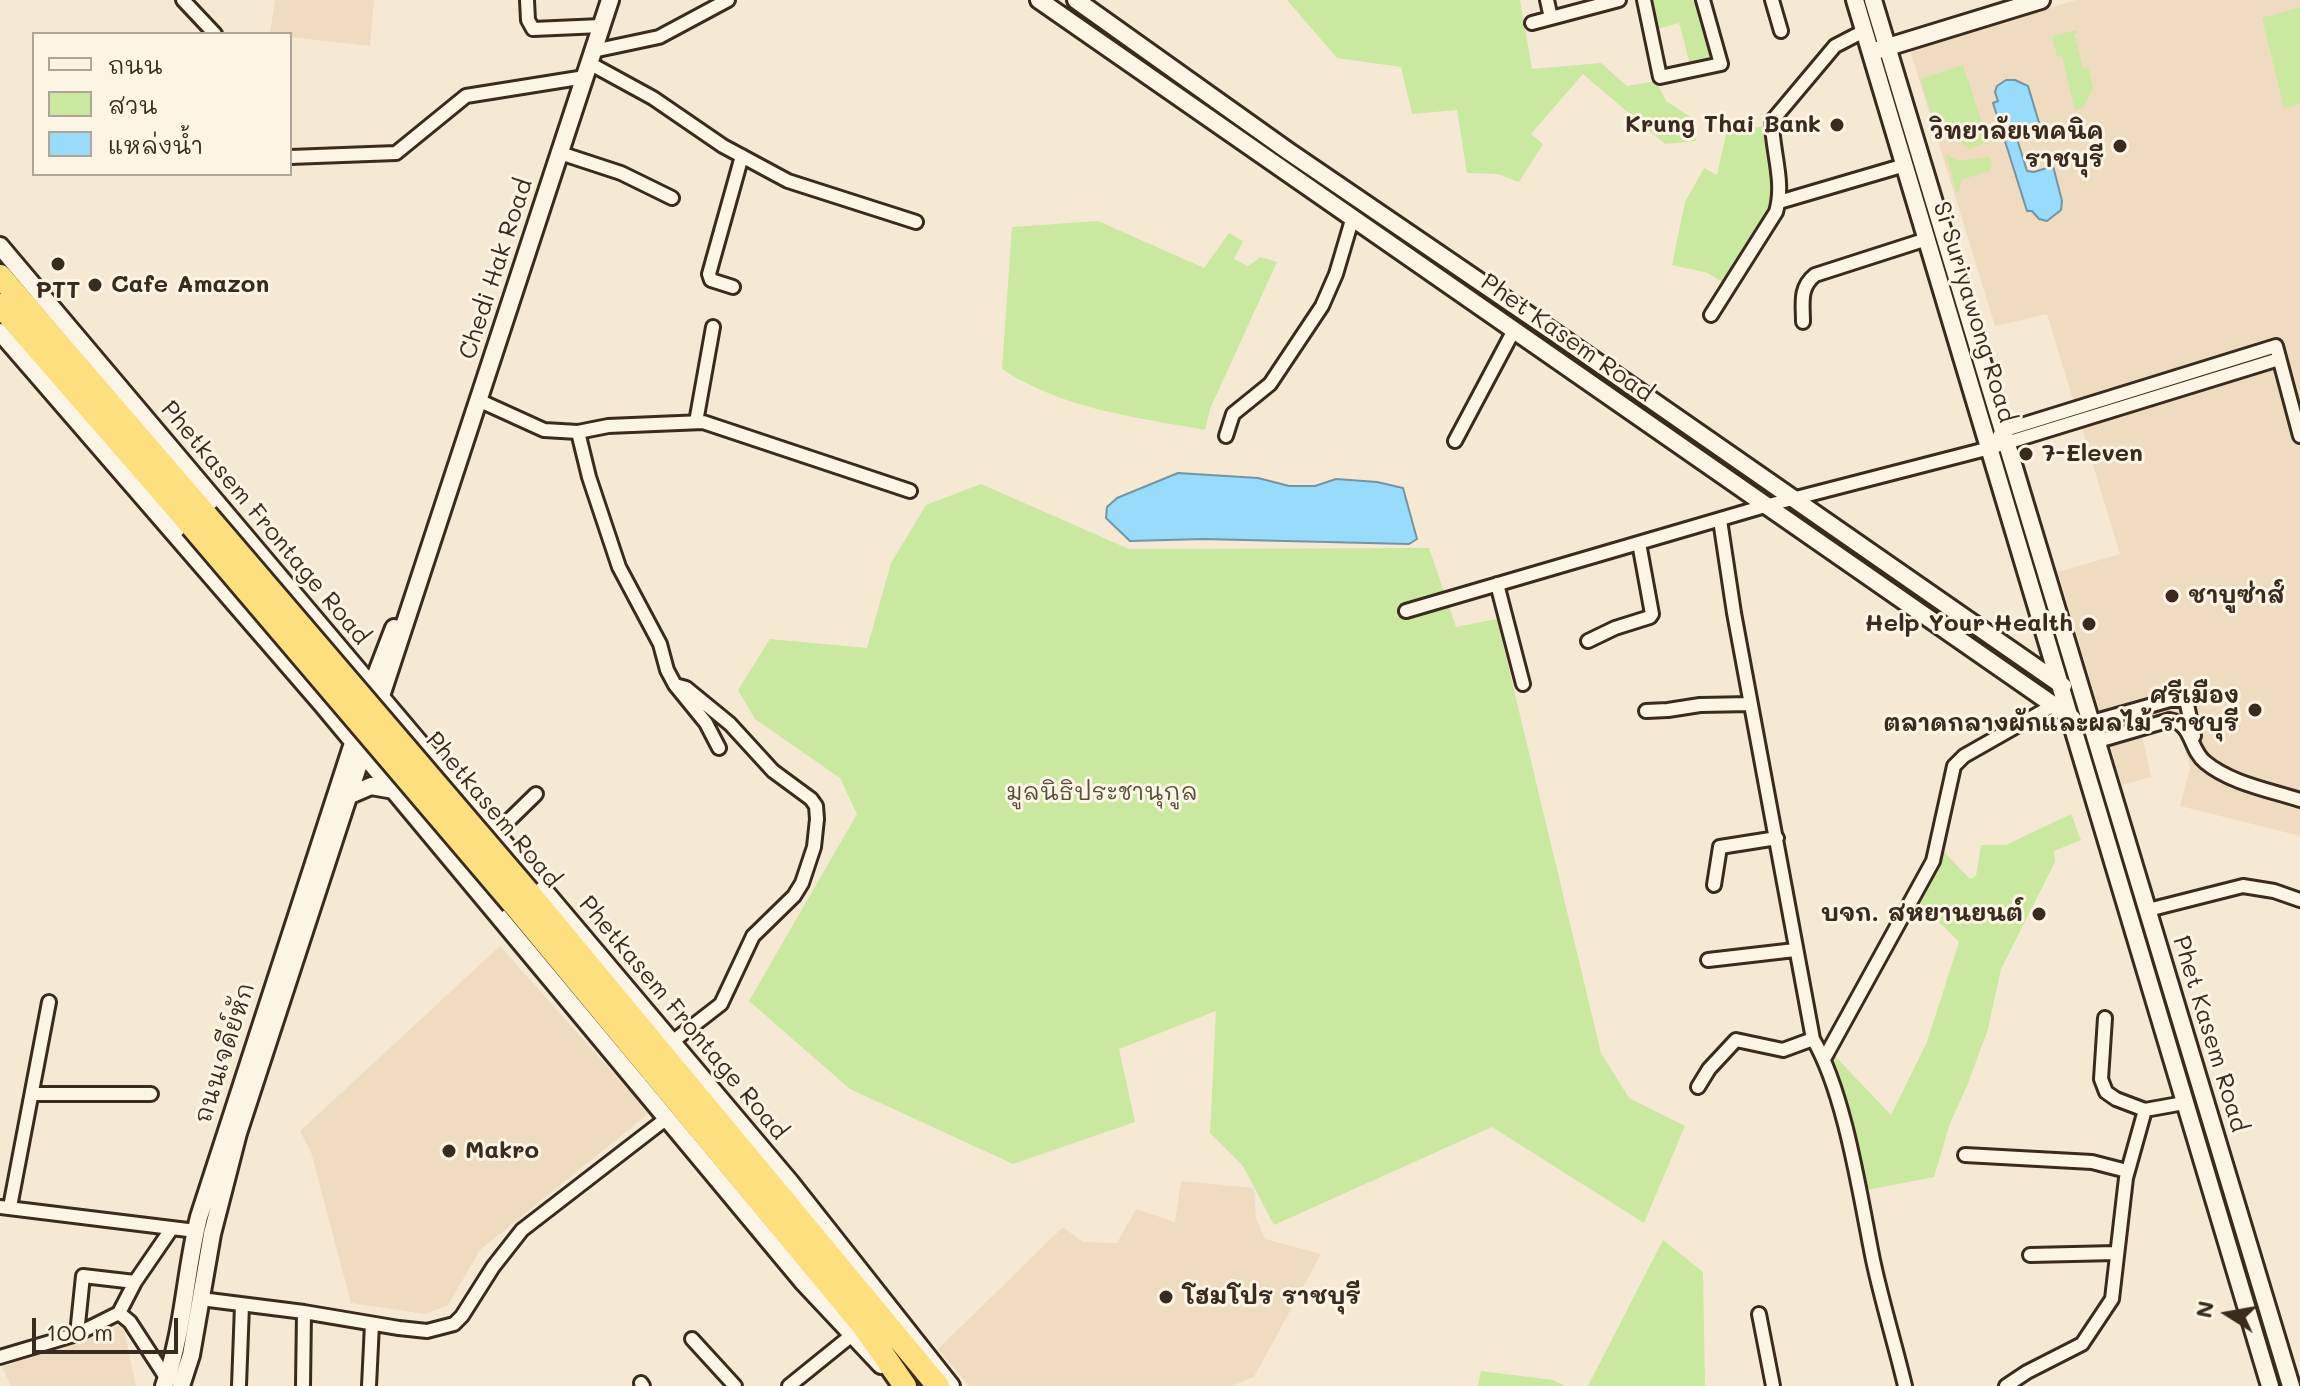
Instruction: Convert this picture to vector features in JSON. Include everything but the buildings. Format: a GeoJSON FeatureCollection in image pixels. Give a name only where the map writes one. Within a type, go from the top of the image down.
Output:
{"type":"FeatureCollection","features":[{"type":"Feature","properties":{"kind":"highway","name":"Phetkasem Road"},"geometry":{"type":"LineString","coordinates":[[0,276],[199,520],[938,1386]]}},
{"type":"Feature","properties":{"kind":"highway","name":"Phetkasem Road"},"geometry":{"type":"LineString","coordinates":[[0,305],[199,520]]}},
{"type":"Feature","properties":{"kind":"highway","name":"Phetkasem Road"},"geometry":{"type":"LineString","coordinates":[[520,897],[854,1315],[903,1386]]}},
{"type":"Feature","properties":{"kind":"main road","name":"Chedi Hak Road"},"geometry":{"type":"LineString","coordinates":[[358,747],[478,400],[610,0]]}},
{"type":"Feature","properties":{"kind":"main road","name":"Phet Kasem Road"},"geometry":{"type":"LineString","coordinates":[[1039,0],[2052,706],[2082,723],[2092,722],[2291,1386]]}},
{"type":"Feature","properties":{"kind":"main road","name":"Phet Kasem Road"},"geometry":{"type":"LineString","coordinates":[[1076,0],[1794,501],[2086,700]]}},
{"type":"Feature","properties":{"kind":"main road","name":"Si Suriyawong Road"},"geometry":{"type":"LineString","coordinates":[[1855,0],[1864,31],[1880,49],[1999,441],[2068,715]]}},
{"type":"Feature","properties":{"kind":"main road","name":"Si Suriyawong Road"},"geometry":{"type":"LineString","coordinates":[[1873,0],[1880,49],[1905,165],[1927,239],[1999,441],[2092,722]]}},
{"type":"Feature","properties":{"kind":"main road"},"geometry":{"type":"LineString","coordinates":[[1880,49],[2041,0]]}},
{"type":"Feature","properties":{"kind":"main road"},"geometry":{"type":"LineString","coordinates":[[1290,175],[1301,159]]}},
{"type":"Feature","properties":{"kind":"main road","name":"Phetkasem Frontage Road"},"geometry":{"type":"LineString","coordinates":[[0,246],[790,1182],[951,1386]]}},
{"type":"Feature","properties":{"kind":"main road"},"geometry":{"type":"LineString","coordinates":[[0,332],[321,703],[803,1282],[903,1386]]}},
{"type":"Feature","properties":{"kind":"main road"},"geometry":{"type":"LineString","coordinates":[[346,657],[366,663],[386,664],[393,690],[410,719],[414,736]]}},
{"type":"Feature","properties":{"kind":"main road"},"geometry":{"type":"LineString","coordinates":[[321,703],[338,740],[344,770]]}},
{"type":"Feature","properties":{"kind":"main road","name":"Phet Kasem Road"},"geometry":{"type":"LineString","coordinates":[[2068,715],[2270,1386]]}},
{"type":"Feature","properties":{"kind":"main road","name":"ถนนเจดีย์หัก"},"geometry":{"type":"LineString","coordinates":[[171,1384],[196,1231],[225,1130],[344,770],[358,747]]}},
{"type":"Feature","properties":{"kind":"main road","name":"ถนนเจดีย์หัก"},"geometry":{"type":"LineString","coordinates":[[171,1384],[191,1355],[207,1260],[238,1133],[348,796],[358,747]]}},
{"type":"Feature","properties":{"kind":"main road"},"geometry":{"type":"LineString","coordinates":[[348,796],[371,786],[394,790]]}},
{"type":"Feature","properties":{"kind":"street"},"geometry":{"type":"LineString","coordinates":[[183,0],[213,32]]}},
{"type":"Feature","properties":{"kind":"street"},"geometry":{"type":"LineString","coordinates":[[527,0],[528,20],[533,29],[601,26]]}},
{"type":"Feature","properties":{"kind":"street"},"geometry":{"type":"LineString","coordinates":[[292,157],[396,153],[466,96],[589,64],[659,37],[728,0]]}},
{"type":"Feature","properties":{"kind":"street"},"geometry":{"type":"LineString","coordinates":[[1547,0],[1551,18]]}},
{"type":"Feature","properties":{"kind":"street"},"geometry":{"type":"LineString","coordinates":[[1532,23],[1619,0]]}},
{"type":"Feature","properties":{"kind":"street"},"geometry":{"type":"LineString","coordinates":[[1644,0],[1660,77],[1721,64],[1703,0]]}},
{"type":"Feature","properties":{"kind":"street"},"geometry":{"type":"LineString","coordinates":[[1772,0],[1781,31]]}},
{"type":"Feature","properties":{"kind":"street"},"geometry":{"type":"LineString","coordinates":[[1711,315],[1776,212],[1779,168],[1772,121],[1835,46],[1864,31]]}},
{"type":"Feature","properties":{"kind":"street"},"geometry":{"type":"LineString","coordinates":[[589,64],[653,98],[742,156],[788,181],[916,222]]}},
{"type":"Feature","properties":{"kind":"street"},"geometry":{"type":"LineString","coordinates":[[560,153],[621,173],[672,198]]}},
{"type":"Feature","properties":{"kind":"street"},"geometry":{"type":"LineString","coordinates":[[733,287],[711,280],[709,274],[742,156]]}},
{"type":"Feature","properties":{"kind":"street"},"geometry":{"type":"LineString","coordinates":[[1779,202],[1905,165]]}},
{"type":"Feature","properties":{"kind":"street"},"geometry":{"type":"LineString","coordinates":[[1226,436],[1233,414],[1270,384],[1322,306],[1336,274],[1352,220]]}},
{"type":"Feature","properties":{"kind":"street"},"geometry":{"type":"LineString","coordinates":[[1803,322],[1803,290],[1805,283],[1815,275],[1927,239]]}},
{"type":"Feature","properties":{"kind":"street"},"geometry":{"type":"LineString","coordinates":[[696,422],[713,327]]}},
{"type":"Feature","properties":{"kind":"street"},"geometry":{"type":"LineString","coordinates":[[1455,441],[1514,330]]}},
{"type":"Feature","properties":{"kind":"street"},"geometry":{"type":"LineString","coordinates":[[1406,611],[1999,441],[2277,353],[2300,436]]}},
{"type":"Feature","properties":{"kind":"street"},"geometry":{"type":"LineString","coordinates":[[478,400],[544,430],[578,432],[608,426],[703,422],[910,491]]}},
{"type":"Feature","properties":{"kind":"street"},"geometry":{"type":"LineString","coordinates":[[578,432],[589,477],[619,567],[660,644],[675,685],[706,723],[719,748]]}},
{"type":"Feature","properties":{"kind":"street"},"geometry":{"type":"LineString","coordinates":[[1720,520],[1813,1039],[1824,1059],[1843,1123],[1905,1386]]}},
{"type":"Feature","properties":{"kind":"street"},"geometry":{"type":"LineString","coordinates":[[1588,641],[1652,614],[1639,543]]}},
{"type":"Feature","properties":{"kind":"street"},"geometry":{"type":"LineString","coordinates":[[1497,584],[1523,684]]}},
{"type":"Feature","properties":{"kind":"street"},"geometry":{"type":"LineString","coordinates":[[672,1042],[721,1004],[753,936],[794,896],[802,883],[814,847],[817,819],[816,806],[811,799],[773,771],[730,724],[686,688],[675,685]]}},
{"type":"Feature","properties":{"kind":"street"},"geometry":{"type":"LineString","coordinates":[[2092,722],[2170,700],[2186,700],[2193,743]]}},
{"type":"Feature","properties":{"kind":"street"},"geometry":{"type":"LineString","coordinates":[[1646,711],[1751,704]]}},
{"type":"Feature","properties":{"kind":"street"},"geometry":{"type":"LineString","coordinates":[[1824,1059],[1933,861],[1954,766],[1964,756],[2052,706]]}},
{"type":"Feature","properties":{"kind":"street"},"geometry":{"type":"LineString","coordinates":[[2098,741],[2170,720],[2179,721],[2200,758],[2225,775],[2300,800]]}},
{"type":"Feature","properties":{"kind":"street"},"geometry":{"type":"LineString","coordinates":[[496,833],[536,794]]}},
{"type":"Feature","properties":{"kind":"street"},"geometry":{"type":"LineString","coordinates":[[1714,885],[1720,847],[1777,838]]}},
{"type":"Feature","properties":{"kind":"street"},"geometry":{"type":"LineString","coordinates":[[2148,910],[2243,886],[2274,891],[2300,900]]}},
{"type":"Feature","properties":{"kind":"street"},"geometry":{"type":"LineString","coordinates":[[1708,960],[1795,950]]}},
{"type":"Feature","properties":{"kind":"street"},"geometry":{"type":"LineString","coordinates":[[49,1002],[37,1056],[33,1094],[5,1207],[196,1231]]}},
{"type":"Feature","properties":{"kind":"street"},"geometry":{"type":"LineString","coordinates":[[2105,1018],[2101,1079],[2106,1092],[2145,1110],[2184,1103]]}},
{"type":"Feature","properties":{"kind":"street"},"geometry":{"type":"LineString","coordinates":[[1698,1087],[1709,1069],[1736,1040],[1783,1050],[1813,1039]]}},
{"type":"Feature","properties":{"kind":"street"},"geometry":{"type":"LineString","coordinates":[[33,1094],[151,1094]]}},
{"type":"Feature","properties":{"kind":"street"},"geometry":{"type":"LineString","coordinates":[[2006,1386],[2082,1344],[2112,1299],[2127,1171],[2145,1110]]}},
{"type":"Feature","properties":{"kind":"street"},"geometry":{"type":"LineString","coordinates":[[201,1299],[427,1331],[454,1324],[522,1230],[667,1118]]}},
{"type":"Feature","properties":{"kind":"street"},"geometry":{"type":"LineString","coordinates":[[1965,1155],[2092,1162],[2127,1171]]}},
{"type":"Feature","properties":{"kind":"street"},"geometry":{"type":"LineString","coordinates":[[0,1357],[77,1334],[119,1313],[135,1282],[172,1228]]}},
{"type":"Feature","properties":{"kind":"street"},"geometry":{"type":"LineString","coordinates":[[2030,1255],[2116,1253]]}},
{"type":"Feature","properties":{"kind":"street"},"geometry":{"type":"LineString","coordinates":[[77,1334],[83,1276],[135,1282]]}},
{"type":"Feature","properties":{"kind":"street"},"geometry":{"type":"LineString","coordinates":[[239,1386],[242,1305]]}},
{"type":"Feature","properties":{"kind":"street"},"geometry":{"type":"LineString","coordinates":[[303,1386],[304,1312]]}},
{"type":"Feature","properties":{"kind":"street"},"geometry":{"type":"LineString","coordinates":[[119,1313],[130,1322],[171,1384]]}},
{"type":"Feature","properties":{"kind":"street"},"geometry":{"type":"LineString","coordinates":[[1759,1314],[1773,1386]]}},
{"type":"Feature","properties":{"kind":"street"},"geometry":{"type":"LineString","coordinates":[[369,1386],[372,1324]]}},
{"type":"Feature","properties":{"kind":"street"},"geometry":{"type":"LineString","coordinates":[[789,1386],[852,1335]]}},
{"type":"Feature","properties":{"kind":"street"},"geometry":{"type":"LineString","coordinates":[[692,1339],[735,1386]]}},
{"type":"Feature","properties":{"kind":"shaded area"},"geometry":{"type":"Polygon","coordinates":[[[275,0],[374,0],[370,46],[292,37],[292,32],[270,32],[275,0]]]}},
{"type":"Feature","properties":{"kind":"shaded area"},"geometry":{"type":"Polygon","coordinates":[[[2076,0],[2300,0],[2300,836],[2180,806],[2190,768],[2178,728],[2142,735],[2151,777],[2122,785],[2058,572],[2120,554],[2047,314],[1995,326],[1910,50],[2076,0]]]}},
{"type":"Feature","properties":{"kind":"shaded area"},"geometry":{"type":"Polygon","coordinates":[[[500,946],[649,1113],[480,1250],[448,1305],[426,1314],[351,1303],[311,1152],[300,1131],[500,946]]]}},
{"type":"Feature","properties":{"kind":"shaded area"},"geometry":{"type":"Polygon","coordinates":[[[1181,1181],[1254,1188],[1256,1218],[1265,1239],[1321,1254],[1254,1377],[1231,1386],[969,1386],[938,1349],[1063,1227],[1083,1242],[1117,1243],[1136,1209],[1175,1222],[1181,1181]]]}},
{"type":"Feature","properties":{"kind":"shaded area"},"geometry":{"type":"Polygon","coordinates":[[[123,1324],[136,1386],[11,1386],[2,1367],[123,1324]]]}},
{"type":"Feature","properties":{"kind":"green space"},"geometry":{"type":"Polygon","coordinates":[[[1287,0],[1520,0],[1532,69],[1601,63],[1627,86],[1656,81],[1666,101],[1695,120],[1696,141],[1665,144],[1583,74],[1531,134],[1543,144],[1519,182],[1498,174],[1467,173],[1457,110],[1412,114],[1401,67],[1337,58],[1287,0]]]}},
{"type":"Feature","properties":{"kind":"green space"},"geometry":{"type":"Polygon","coordinates":[[[1649,0],[1696,0],[1716,62],[1691,68],[1679,23],[1657,29],[1649,0]]]}},
{"type":"Feature","properties":{"kind":"green space"},"geometry":{"type":"Polygon","coordinates":[[[2300,7],[2300,104],[2284,108],[2262,18],[2300,7]]]}},
{"type":"Feature","properties":{"kind":"green space"},"geometry":{"type":"Polygon","coordinates":[[[2077,30],[2074,34],[2083,68],[2088,67],[2093,87],[2084,107],[2075,110],[2062,56],[2057,56],[2052,36],[2077,30]]]}},
{"type":"Feature","properties":{"kind":"green space"},"geometry":{"type":"Polygon","coordinates":[[[1963,65],[1988,141],[1969,149],[1956,138],[1937,131],[1920,79],[1963,65]]]}},
{"type":"Feature","properties":{"kind":"green space"},"geometry":{"type":"Polygon","coordinates":[[[1728,125],[1748,128],[1772,126],[1779,202],[1728,286],[1708,273],[1672,265],[1685,202],[1704,168],[1717,175],[1728,125]]]}},
{"type":"Feature","properties":{"kind":"green space"},"geometry":{"type":"Polygon","coordinates":[[[1946,154],[1958,161],[1990,157],[1992,165],[1989,171],[1963,179],[1957,194],[1946,154]]]}},
{"type":"Feature","properties":{"kind":"green space"},"geometry":{"type":"Polygon","coordinates":[[[1098,221],[1204,268],[1229,233],[1243,241],[1234,259],[1248,266],[1261,257],[1277,262],[1210,409],[1205,430],[1100,410],[1049,394],[1002,369],[1012,227],[1098,221]]]}},
{"type":"Feature","properties":{"kind":"green space","name":"มูลนิธิประชานุกูล"},"geometry":{"type":"Polygon","coordinates":[[[981,484],[1129,549],[1429,548],[1456,627],[1497,619],[1601,1053],[1629,1098],[1685,1126],[1644,1223],[1492,1127],[1274,1225],[1243,1166],[1210,1133],[1216,1011],[1119,1049],[1135,1122],[1013,1164],[850,1089],[749,1001],[857,814],[840,778],[755,719],[738,690],[770,639],[867,648],[891,563],[926,505],[981,484]]]}},
{"type":"Feature","properties":{"kind":"green space"},"geometry":{"type":"Polygon","coordinates":[[[2071,814],[2081,840],[2054,851],[2055,862],[2001,969],[1988,1029],[1950,1123],[1934,1177],[1867,1190],[1827,1060],[1832,1053],[1891,1115],[1927,1042],[1959,942],[1919,902],[1944,852],[1970,879],[1976,876],[1981,845],[2006,845],[2071,814]]]}},
{"type":"Feature","properties":{"kind":"green space"},"geometry":{"type":"Polygon","coordinates":[[[1663,1240],[1703,1272],[1705,1386],[1588,1386],[1663,1240]]]}},
{"type":"Feature","properties":{"kind":"green space"},"geometry":{"type":"Polygon","coordinates":[[[1481,1371],[1553,1380],[1565,1386],[1478,1386],[1481,1371]]]}},
{"type":"Feature","properties":{"kind":"water"},"geometry":{"type":"Polygon","coordinates":[[[2006,80],[2028,86],[2040,126],[2018,133],[2027,171],[2053,166],[2062,201],[2061,210],[2047,221],[2027,211],[1993,103],[1998,101],[1997,86],[2006,80]]]}},
{"type":"Feature","properties":{"kind":"water"},"geometry":{"type":"Polygon","coordinates":[[[1178,473],[1258,478],[1289,486],[1315,486],[1336,479],[1377,482],[1403,488],[1417,539],[1409,544],[1203,539],[1130,541],[1106,518],[1107,507],[1117,498],[1178,473]]]}},
{"type":"Feature","properties":{"kind":"place","name":"Krung Thai Bank"},"geometry":{"type":"Point","coordinates":[1837,125]}},
{"type":"Feature","properties":{"kind":"place","name":"วิทยาลัยเทคนิค ราชบุรี"},"geometry":{"type":"Point","coordinates":[2120,146]}},
{"type":"Feature","properties":{"kind":"place","name":"PTT"},"geometry":{"type":"Point","coordinates":[58,264]}},
{"type":"Feature","properties":{"kind":"place","name":"Cafe Amazon"},"geometry":{"type":"Point","coordinates":[95,285]}},
{"type":"Feature","properties":{"kind":"place","name":"7-Eleven"},"geometry":{"type":"Point","coordinates":[2026,454]}},
{"type":"Feature","properties":{"kind":"place","name":"ชาบูซ่าส์"},"geometry":{"type":"Point","coordinates":[2172,596]}},
{"type":"Feature","properties":{"kind":"place","name":"Help Your Health"},"geometry":{"type":"Point","coordinates":[2089,624]}},
{"type":"Feature","properties":{"kind":"place","name":"ศรีเมือง ตลาดกลางผักและผลไม้ ราชบุรี"},"geometry":{"type":"Point","coordinates":[2255,710]}},
{"type":"Feature","properties":{"kind":"place","name":"บจก. สหยานยนต์"},"geometry":{"type":"Point","coordinates":[2039,914]}},
{"type":"Feature","properties":{"kind":"place","name":"Makro"},"geometry":{"type":"Point","coordinates":[449,1151]}},
{"type":"Feature","properties":{"kind":"place","name":"โฮมโปร ราชบุรี"},"geometry":{"type":"Point","coordinates":[1166,1297]}}]}
